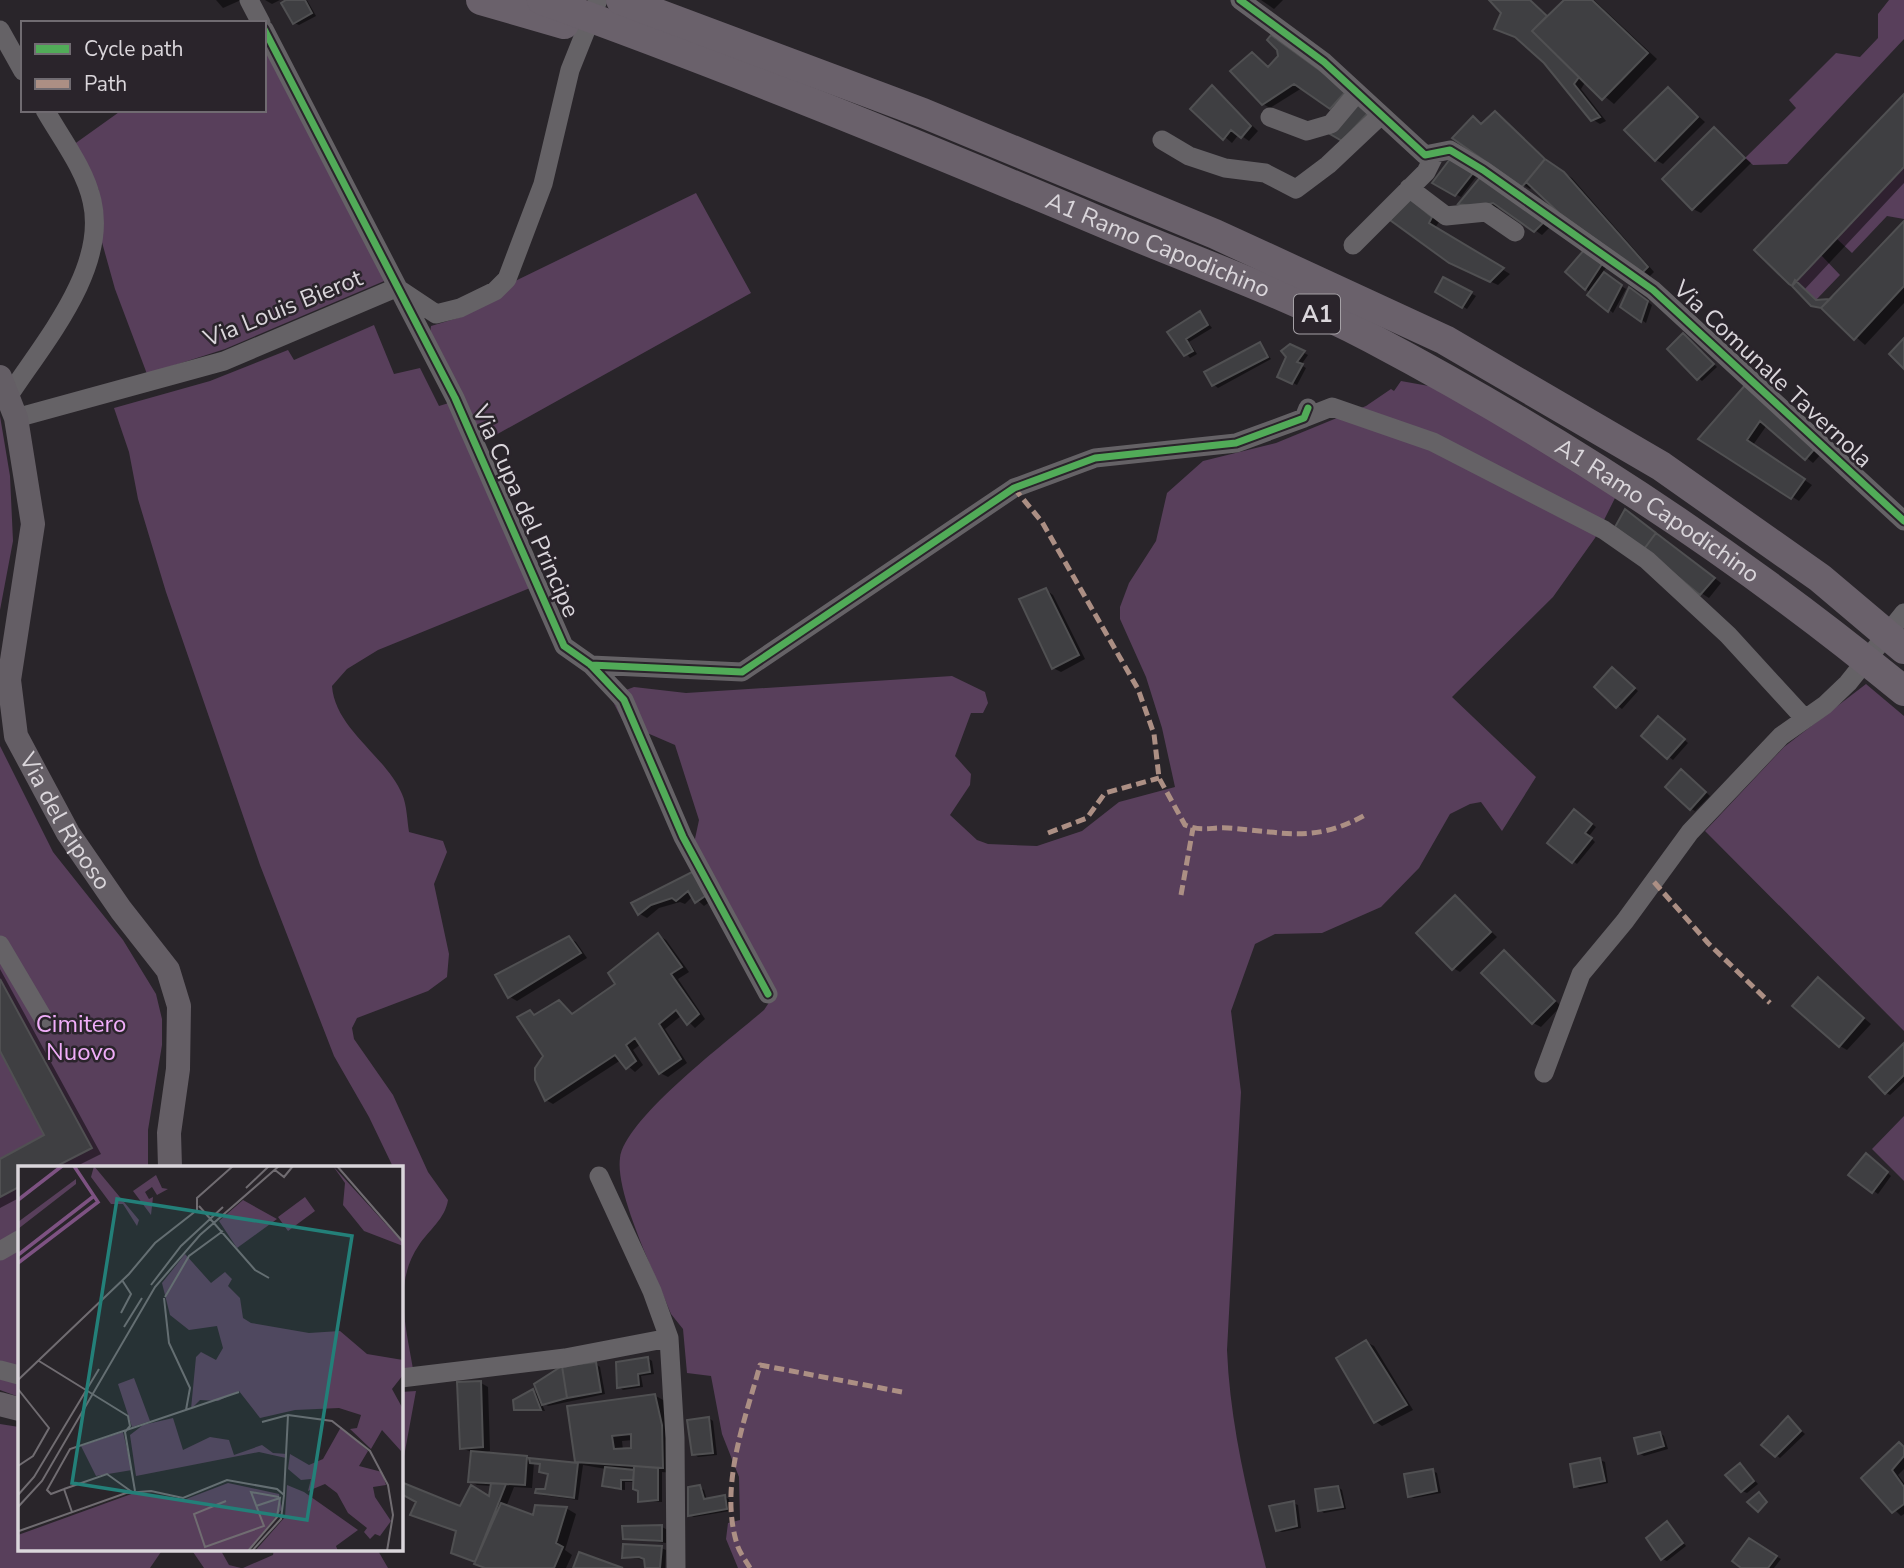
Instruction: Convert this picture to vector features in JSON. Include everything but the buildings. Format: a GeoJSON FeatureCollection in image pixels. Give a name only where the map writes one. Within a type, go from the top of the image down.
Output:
{"type":"FeatureCollection","features":[{"type":"Feature","properties":{"kind":"highway"},"geometry":{"type":"LineString","coordinates":[[481,0],[612,38],[671,47]]}},
{"type":"Feature","properties":{"kind":"highway","name":"A1 Ramo Capodichino"},"geometry":{"type":"LineString","coordinates":[[542,0],[671,47],[935,152],[1368,336],[1549,438],[1654,505],[1757,577],[1904,691]]}},
{"type":"Feature","properties":{"kind":"highway","name":"A1 Ramo Capodichino"},"geometry":{"type":"LineString","coordinates":[[621,0],[777,57],[1215,234],[1445,340],[1661,466],[1820,578],[1904,649]]}},
{"type":"Feature","properties":{"kind":"highway"},"geometry":{"type":"LineString","coordinates":[[680,0],[722,19],[777,57]]}},
{"type":"Feature","properties":{"kind":"main road","name":"Via del Riposo"},"geometry":{"type":"LineString","coordinates":[[8,397],[33,524],[9,680],[16,736],[68,833],[121,910],[168,970],[179,1006],[178,1069],[169,1133],[170,1166]]}},
{"type":"Feature","properties":{"kind":"main road"},"geometry":{"type":"LineString","coordinates":[[0,1404],[18,1409]]}},
{"type":"Feature","properties":{"kind":"street"},"geometry":{"type":"LineString","coordinates":[[249,0],[260,21]]}},
{"type":"Feature","properties":{"kind":"street","name":"Via Louis Bierot"},"geometry":{"type":"LineString","coordinates":[[8,397],[224,360],[391,290],[400,290],[436,314],[460,308],[495,291],[507,279],[543,184],[570,70],[598,0]]}},
{"type":"Feature","properties":{"kind":"street","name":"Via Comunale Tavernola"},"geometry":{"type":"LineString","coordinates":[[1240,0],[1324,62],[1425,155],[1450,150],[1483,170],[1653,290],[1904,521]]}},
{"type":"Feature","properties":{"kind":"street"},"geometry":{"type":"LineString","coordinates":[[0,30],[21,67]]}},
{"type":"Feature","properties":{"kind":"street","name":"Via Cupa del Principe"},"geometry":{"type":"LineString","coordinates":[[266,33],[455,398],[564,646],[591,665],[624,700],[683,837],[768,994]]}},
{"type":"Feature","properties":{"kind":"street"},"geometry":{"type":"LineString","coordinates":[[1270,117],[1307,131],[1331,124],[1357,93]]}},
{"type":"Feature","properties":{"kind":"street"},"geometry":{"type":"LineString","coordinates":[[8,397],[83,279],[96,235],[92,198],[46,112]]}},
{"type":"Feature","properties":{"kind":"street"},"geometry":{"type":"LineString","coordinates":[[1162,140],[1201,160],[1225,168],[1265,173],[1296,189],[1328,165],[1381,115]]}},
{"type":"Feature","properties":{"kind":"street"},"geometry":{"type":"LineString","coordinates":[[1353,245],[1426,172],[1435,154]]}},
{"type":"Feature","properties":{"kind":"street"},"geometry":{"type":"LineString","coordinates":[[1409,188],[1446,216],[1486,212],[1515,232]]}},
{"type":"Feature","properties":{"kind":"street"},"geometry":{"type":"LineString","coordinates":[[591,665],[742,672],[1014,488],[1095,457],[1236,443],[1306,413],[1332,407],[1433,442],[1604,530],[1647,560],[1728,635],[1805,719]]}},
{"type":"Feature","properties":{"kind":"street"},"geometry":{"type":"LineString","coordinates":[[1544,1073],[1581,974],[1625,921],[1690,832],[1781,736],[1847,683],[1904,613]]}},
{"type":"Feature","properties":{"kind":"street"},"geometry":{"type":"LineString","coordinates":[[0,945],[46,1023]]}},
{"type":"Feature","properties":{"kind":"street"},"geometry":{"type":"LineString","coordinates":[[599,1175],[652,1291],[669,1338],[676,1438],[676,1568]]}},
{"type":"Feature","properties":{"kind":"street"},"geometry":{"type":"LineString","coordinates":[[0,1251],[18,1241]]}},
{"type":"Feature","properties":{"kind":"street"},"geometry":{"type":"LineString","coordinates":[[402,1378],[565,1358],[669,1338]]}},
{"type":"Feature","properties":{"kind":"street"},"geometry":{"type":"LineString","coordinates":[[0,1370],[18,1375]]}},
{"type":"Feature","properties":{"kind":"green space"},"geometry":{"type":"Polygon","coordinates":[[[1889,0],[1904,0],[1904,39],[1787,164],[1753,165],[1745,158],[1796,108],[1789,100],[1836,53],[1860,57],[1878,38],[1878,14],[1889,0]]]}},
{"type":"Feature","properties":{"kind":"green space"},"geometry":{"type":"Polygon","coordinates":[[[266,41],[389,279],[225,349],[147,374],[115,289],[98,228],[99,190],[73,145],[119,112],[266,112],[266,41]]]}},
{"type":"Feature","properties":{"kind":"green space"},"geometry":{"type":"Polygon","coordinates":[[[1904,167],[1904,219],[1887,216],[1852,253],[1836,238],[1904,167]]]}},
{"type":"Feature","properties":{"kind":"green space"},"geometry":{"type":"Polygon","coordinates":[[[696,193],[751,293],[485,441],[430,334],[431,326],[461,317],[511,283],[696,193]]]}},
{"type":"Feature","properties":{"kind":"green space"},"geometry":{"type":"Polygon","coordinates":[[[1821,255],[1840,275],[1816,300],[1795,280],[1821,255]]]}},
{"type":"Feature","properties":{"kind":"green space"},"geometry":{"type":"Polygon","coordinates":[[[374,325],[394,374],[420,368],[439,406],[452,402],[530,588],[378,650],[347,669],[332,686],[342,716],[395,780],[406,808],[409,832],[443,841],[447,852],[434,884],[449,954],[447,977],[428,991],[357,1018],[352,1028],[354,1039],[393,1095],[428,1172],[448,1200],[440,1219],[419,1245],[406,1274],[405,1321],[413,1369],[402,1370],[402,1166],[393,1166],[369,1117],[334,1056],[260,865],[166,592],[138,499],[129,452],[114,408],[210,381],[288,350],[294,360],[374,325]]]}},
{"type":"Feature","properties":{"kind":"green space"},"geometry":{"type":"Polygon","coordinates":[[[1401,381],[1440,388],[1616,496],[1595,538],[1553,597],[1452,697],[1536,777],[1502,831],[1481,802],[1470,804],[1450,814],[1419,868],[1381,907],[1322,933],[1275,934],[1255,944],[1231,1011],[1241,1092],[1227,1350],[1236,1433],[1266,1568],[738,1568],[726,1539],[728,1523],[740,1520],[739,1477],[722,1434],[711,1376],[687,1373],[683,1329],[671,1314],[638,1236],[624,1192],[620,1158],[626,1141],[659,1101],[764,1010],[776,992],[689,867],[699,820],[675,745],[624,723],[610,696],[634,687],[686,693],[952,676],[985,692],[988,703],[983,713],[971,713],[955,756],[971,774],[970,785],[950,815],[977,840],[988,844],[1037,846],[1082,831],[1119,802],[1175,787],[1162,728],[1146,677],[1120,619],[1120,607],[1129,583],[1156,541],[1167,493],[1203,461],[1276,443],[1366,406],[1391,389],[1394,391],[1401,381]]]}},
{"type":"Feature","properties":{"kind":"green space"},"geometry":{"type":"Polygon","coordinates":[[[0,416],[10,476],[13,541],[0,610],[0,416]]]}},
{"type":"Feature","properties":{"kind":"green space"},"geometry":{"type":"Polygon","coordinates":[[[1866,684],[1904,716],[1904,1031],[1705,831],[1784,747],[1866,684]]]}},
{"type":"Feature","properties":{"kind":"green space","name":"Cimitero Nuovo"},"geometry":{"type":"Polygon","coordinates":[[[0,746],[53,852],[123,940],[156,994],[162,1019],[162,1045],[148,1130],[148,1166],[18,1166],[18,1397],[0,1390],[0,746]]]}},
{"type":"Feature","properties":{"kind":"green space"},"geometry":{"type":"Polygon","coordinates":[[[1904,1116],[1904,1181],[1872,1149],[1904,1116]]]}},
{"type":"Feature","properties":{"kind":"green space"},"geometry":{"type":"Polygon","coordinates":[[[416,1391],[402,1468],[402,1392],[416,1391]]]}},
{"type":"Feature","properties":{"kind":"green space"},"geometry":{"type":"Polygon","coordinates":[[[0,1424],[18,1427],[18,1550],[162,1550],[150,1568],[0,1568],[0,1424]]]}},
{"type":"Feature","properties":{"kind":"green space"},"geometry":{"type":"Polygon","coordinates":[[[192,1550],[221,1550],[229,1565],[241,1568],[204,1568],[192,1550]]]}},
{"type":"Feature","properties":{"kind":"green space"},"geometry":{"type":"Polygon","coordinates":[[[274,1550],[378,1550],[388,1568],[243,1568],[273,1555],[274,1550]]]}},
{"type":"Feature","properties":{"kind":"marked path"},"geometry":{"type":"LineString","coordinates":[[1014,488],[1042,522],[1138,689],[1154,734],[1159,778],[1185,825],[1202,829],[1228,828],[1299,834],[1331,829],[1367,814]]}},
{"type":"Feature","properties":{"kind":"marked path"},"geometry":{"type":"LineString","coordinates":[[1048,833],[1087,818],[1105,793],[1159,778]]}},
{"type":"Feature","properties":{"kind":"marked path"},"geometry":{"type":"LineString","coordinates":[[1181,895],[1193,828]]}},
{"type":"Feature","properties":{"kind":"marked path"},"geometry":{"type":"LineString","coordinates":[[1654,882],[1708,943],[1770,1003]]}},
{"type":"Feature","properties":{"kind":"marked path"},"geometry":{"type":"LineString","coordinates":[[750,1568],[737,1544],[732,1522],[732,1476],[741,1431],[760,1365],[902,1392]]}},
{"type":"Feature","properties":{"kind":"cycle path"},"geometry":{"type":"LineString","coordinates":[[1240,0],[1324,62],[1425,155],[1450,150],[1483,170],[1653,290],[1904,521]]}},
{"type":"Feature","properties":{"kind":"cycle path"},"geometry":{"type":"LineString","coordinates":[[266,33],[455,398],[564,646],[591,665],[624,700],[683,837],[768,994]]}},
{"type":"Feature","properties":{"kind":"cycle path"},"geometry":{"type":"LineString","coordinates":[[591,665],[742,672],[1014,488],[1095,458],[1236,443],[1304,418],[1308,408]]}}]}
